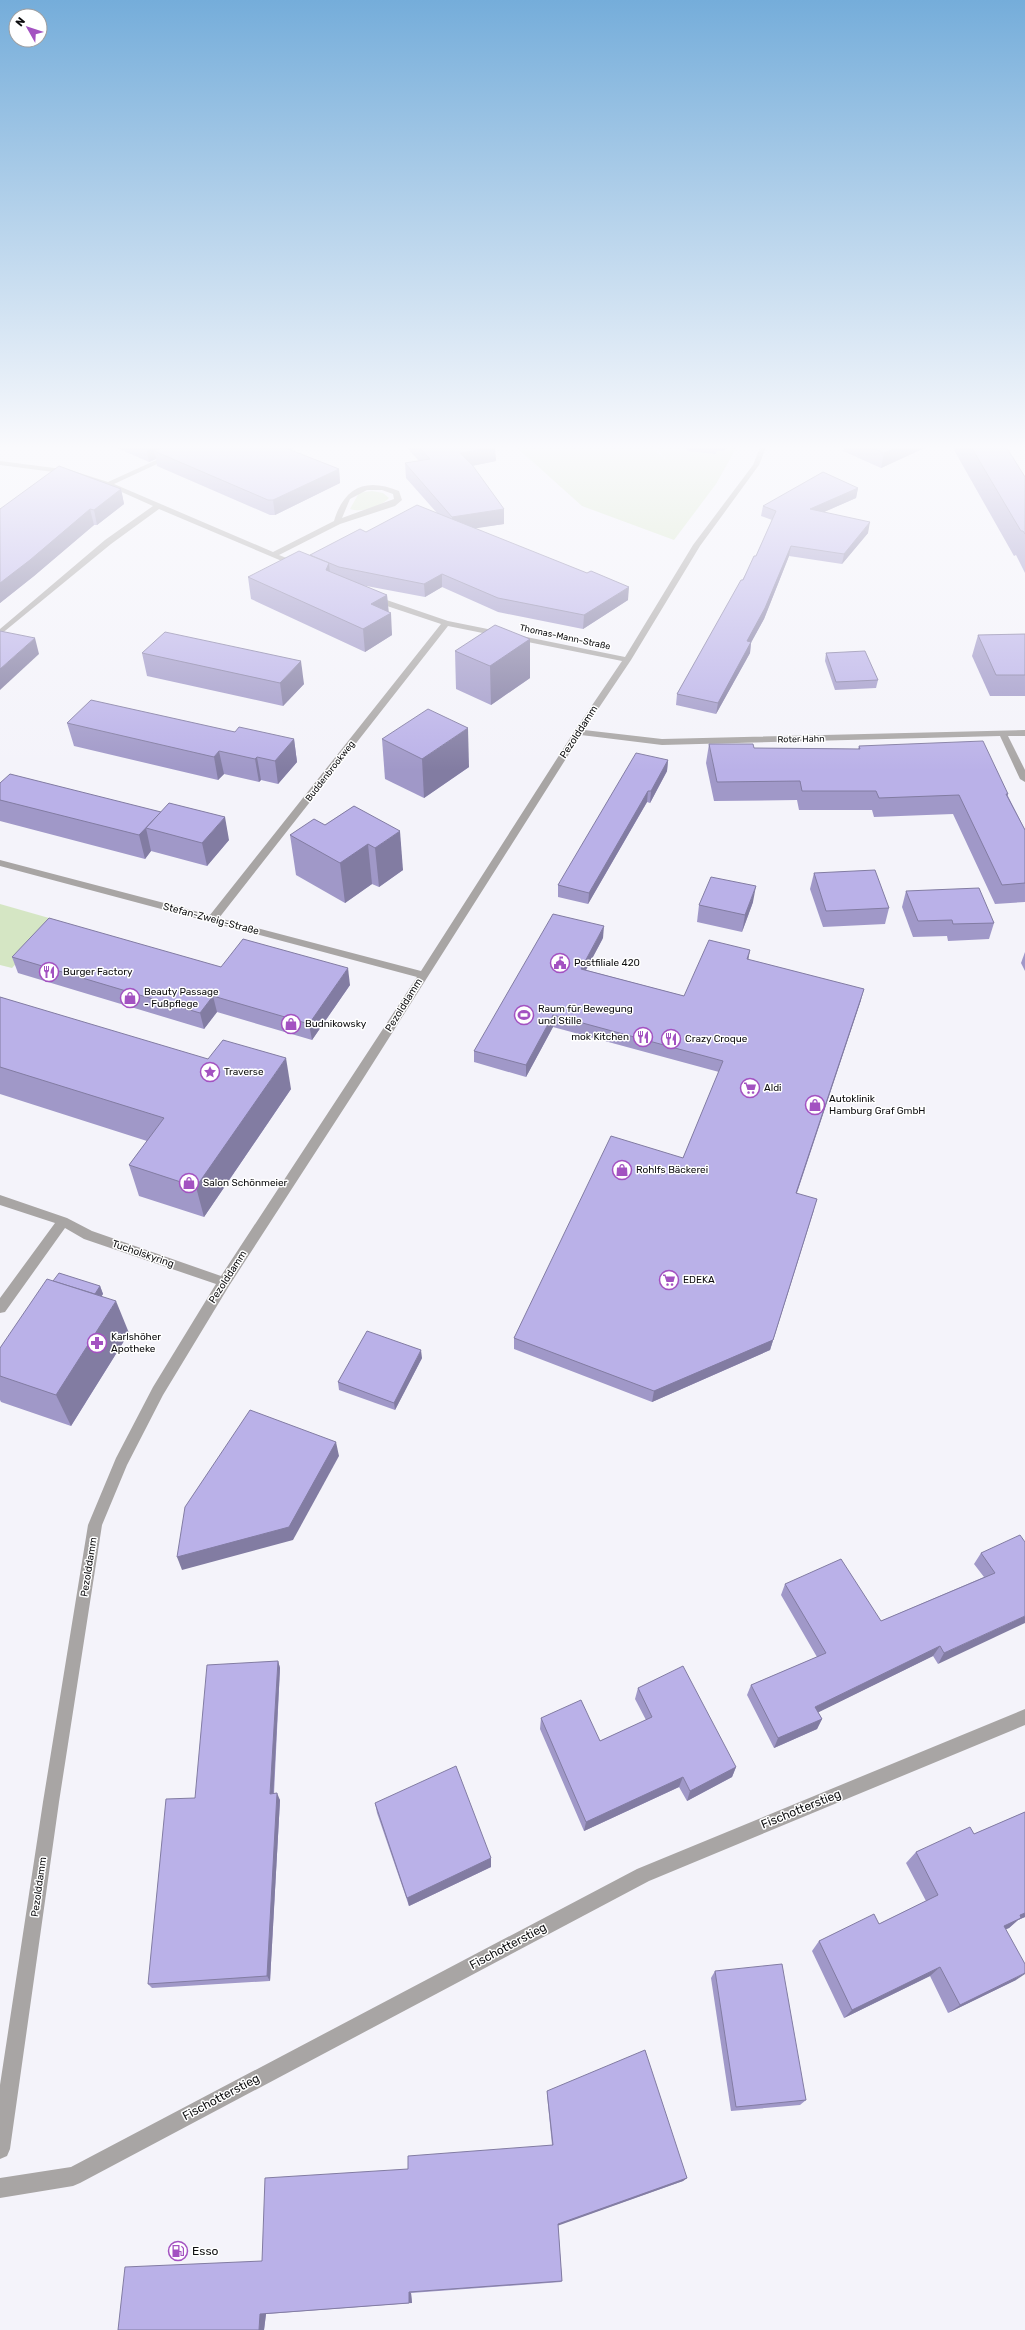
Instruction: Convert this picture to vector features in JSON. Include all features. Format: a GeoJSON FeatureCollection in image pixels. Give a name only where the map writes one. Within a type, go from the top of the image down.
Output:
{"type":"FeatureCollection","features":[{"type":"Feature","properties":{"kind":"street"},"geometry":{"type":"LineString","coordinates":[[0,633],[94,554]]}},
{"type":"Feature","properties":{"kind":"street"},"geometry":{"type":"LineString","coordinates":[[271,554],[302,568]]}},
{"type":"Feature","properties":{"kind":"street","name":"Pezolddamm"},"geometry":{"type":"LineString","coordinates":[[0,2149],[51,1802],[96,1525],[121,1463],[158,1391],[224,1282],[353,1086],[578,732],[627,660],[692,554]]}},
{"type":"Feature","properties":{"kind":"street","name":"Thomas-Mann-Straße"},"geometry":{"type":"LineString","coordinates":[[366,596],[446,623],[627,660]]}},
{"type":"Feature","properties":{"kind":"street","name":"Buddenbrookweg"},"geometry":{"type":"LineString","coordinates":[[213,919],[446,623]]}},
{"type":"Feature","properties":{"kind":"street","name":"Roter Hahn"},"geometry":{"type":"LineString","coordinates":[[578,732],[662,742],[1025,733]]}},
{"type":"Feature","properties":{"kind":"street"},"geometry":{"type":"LineString","coordinates":[[1003,734],[1025,779]]}},
{"type":"Feature","properties":{"kind":"street","name":"Stefan-Zweig-Straße"},"geometry":{"type":"LineString","coordinates":[[0,863],[423,975]]}},
{"type":"Feature","properties":{"kind":"street","name":"Tucholskyring"},"geometry":{"type":"LineString","coordinates":[[0,1200],[63,1221],[88,1236],[224,1282]]}},
{"type":"Feature","properties":{"kind":"street"},"geometry":{"type":"LineString","coordinates":[[0,1308],[63,1221]]}},
{"type":"Feature","properties":{"kind":"street","name":"Fischotterstieg"},"geometry":{"type":"LineString","coordinates":[[0,2188],[73,2176],[643,1875],[1025,1717]]}},
{"type":"Feature","properties":{"kind":"green space"},"geometry":{"type":"Polygon","coordinates":[[[0,904],[56,920],[12,968],[0,965],[0,904]]]}},
{"type":"Feature","properties":{"kind":"building"},"geometry":{"type":"Polygon","coordinates":[[[0,554],[37,554],[30,560],[0,583],[0,554]]]}},
{"type":"Feature","properties":{"kind":"building"},"geometry":{"type":"Polygon","coordinates":[[[294,554],[306,554],[329,563],[326,570],[387,595],[371,604],[391,613],[363,629],[248,577],[294,554]]]}},
{"type":"Feature","properties":{"kind":"building"},"geometry":{"type":"Polygon","coordinates":[[[312,554],[539,554],[587,573],[591,571],[629,587],[584,615],[498,598],[442,574],[424,584],[339,567],[310,555],[312,554]]]}},
{"type":"Feature","properties":{"kind":"building"},"geometry":{"type":"Polygon","coordinates":[[[757,554],[788,554],[765,608],[747,641],[751,642],[718,703],[677,694],[741,580],[743,580],[754,556],[756,556],[757,554]]]}},
{"type":"Feature","properties":{"kind":"building"},"geometry":{"type":"Polygon","coordinates":[[[495,625],[530,639],[490,666],[455,651],[495,625]]]}},
{"type":"Feature","properties":{"kind":"building"},"geometry":{"type":"Polygon","coordinates":[[[0,631],[35,638],[0,669],[0,631]]]}},
{"type":"Feature","properties":{"kind":"building"},"geometry":{"type":"Polygon","coordinates":[[[165,632],[301,661],[280,683],[142,653],[165,632]]]}},
{"type":"Feature","properties":{"kind":"building"},"geometry":{"type":"Polygon","coordinates":[[[1025,634],[1025,675],[996,675],[978,635],[1025,634]]]}},
{"type":"Feature","properties":{"kind":"building"},"geometry":{"type":"Polygon","coordinates":[[[865,651],[878,680],[836,682],[826,653],[865,651]]]}},
{"type":"Feature","properties":{"kind":"building"},"geometry":{"type":"Polygon","coordinates":[[[91,700],[235,732],[239,727],[294,739],[275,761],[257,757],[255,759],[219,751],[214,757],[67,723],[91,700]]]}},
{"type":"Feature","properties":{"kind":"building"},"geometry":{"type":"Polygon","coordinates":[[[428,709],[468,728],[422,759],[382,739],[428,709]]]}},
{"type":"Feature","properties":{"kind":"building"},"geometry":{"type":"Polygon","coordinates":[[[983,741],[1008,794],[1006,794],[1025,830],[1025,883],[1002,885],[959,795],[879,798],[876,791],[802,791],[800,781],[717,782],[709,744],[753,744],[754,748],[860,749],[859,746],[983,741]]]}},
{"type":"Feature","properties":{"kind":"building"},"geometry":{"type":"Polygon","coordinates":[[[636,753],[668,760],[651,791],[648,791],[589,893],[558,885],[636,753]]]}},
{"type":"Feature","properties":{"kind":"building"},"geometry":{"type":"Polygon","coordinates":[[[10,774],[161,812],[139,835],[0,800],[0,783],[10,774]]]}},
{"type":"Feature","properties":{"kind":"building"},"geometry":{"type":"Polygon","coordinates":[[[169,803],[225,817],[202,843],[146,828],[169,803]]]}},
{"type":"Feature","properties":{"kind":"building"},"geometry":{"type":"Polygon","coordinates":[[[354,806],[400,831],[375,848],[368,844],[340,863],[290,835],[314,819],[325,825],[354,806]]]}},
{"type":"Feature","properties":{"kind":"building"},"geometry":{"type":"Polygon","coordinates":[[[875,870],[889,908],[826,911],[814,873],[875,870]]]}},
{"type":"Feature","properties":{"kind":"building"},"geometry":{"type":"Polygon","coordinates":[[[711,877],[756,886],[745,915],[699,905],[711,877]]]}},
{"type":"Feature","properties":{"kind":"building"},"geometry":{"type":"Polygon","coordinates":[[[979,888],[994,923],[953,924],[952,920],[918,921],[906,891],[979,888]]]}},
{"type":"Feature","properties":{"kind":"building"},"geometry":{"type":"Polygon","coordinates":[[[553,914],[604,926],[581,969],[684,996],[709,940],[750,950],[747,959],[864,989],[796,1193],[817,1199],[773,1340],[654,1391],[514,1338],[611,1136],[683,1158],[723,1061],[553,1015],[526,1065],[474,1051],[553,914]]]}},
{"type":"Feature","properties":{"kind":"building"},"geometry":{"type":"Polygon","coordinates":[[[49,918],[221,967],[243,939],[348,968],[309,1024],[213,996],[200,1013],[12,957],[49,918]]]}},
{"type":"Feature","properties":{"kind":"building"},"geometry":{"type":"Polygon","coordinates":[[[0,997],[208,1059],[223,1040],[286,1058],[196,1187],[129,1165],[164,1118],[0,1067],[0,997]]]}},
{"type":"Feature","properties":{"kind":"building"},"geometry":{"type":"Polygon","coordinates":[[[59,1273],[100,1286],[95,1294],[53,1281],[59,1273]]]}},
{"type":"Feature","properties":{"kind":"building"},"geometry":{"type":"Polygon","coordinates":[[[47,1279],[116,1301],[56,1395],[0,1376],[0,1348],[47,1279]]]}},
{"type":"Feature","properties":{"kind":"building"},"geometry":{"type":"Polygon","coordinates":[[[367,1331],[421,1350],[394,1403],[338,1382],[367,1331]]]}},
{"type":"Feature","properties":{"kind":"building"},"geometry":{"type":"Polygon","coordinates":[[[250,1410],[336,1442],[289,1527],[177,1557],[185,1507],[250,1410]]]}},
{"type":"Feature","properties":{"kind":"building"},"geometry":{"type":"Polygon","coordinates":[[[1020,1535],[1025,1542],[1025,1616],[944,1653],[940,1646],[815,1707],[822,1719],[778,1738],[751,1685],[826,1653],[785,1584],[841,1559],[881,1621],[995,1573],[981,1553],[1020,1535]]]}},
{"type":"Feature","properties":{"kind":"building"},"geometry":{"type":"Polygon","coordinates":[[[278,1661],[270,1794],[277,1793],[267,1976],[148,1984],[166,1799],[195,1798],[207,1665],[278,1661]]]}},
{"type":"Feature","properties":{"kind":"building"},"geometry":{"type":"Polygon","coordinates":[[[683,1666],[736,1767],[690,1791],[683,1777],[586,1822],[541,1718],[581,1700],[600,1741],[652,1717],[638,1688],[683,1666]]]}},
{"type":"Feature","properties":{"kind":"building"},"geometry":{"type":"Polygon","coordinates":[[[456,1766],[491,1858],[407,1898],[375,1803],[456,1766]]]}},
{"type":"Feature","properties":{"kind":"building"},"geometry":{"type":"Polygon","coordinates":[[[1025,1812],[1025,1913],[1020,1915],[1021,1918],[1004,1926],[1025,1964],[1025,1973],[960,2005],[940,1967],[852,2010],[819,1941],[874,1914],[879,1924],[938,1895],[916,1852],[970,1827],[974,1834],[1025,1812]]]}},
{"type":"Feature","properties":{"kind":"building"},"geometry":{"type":"Polygon","coordinates":[[[782,1964],[806,2100],[736,2107],[715,1971],[782,1964]]]}},
{"type":"Feature","properties":{"kind":"building"},"geometry":{"type":"Polygon","coordinates":[[[645,2050],[687,2178],[558,2224],[562,2281],[409,2292],[409,2303],[260,2314],[259,2330],[118,2330],[125,2267],[262,2261],[265,2178],[408,2169],[408,2156],[553,2145],[547,2091],[645,2050]]]}},
{"type":"Feature","properties":{"kind":"place","name":"Postfiliale 420"},"geometry":{"type":"Point","coordinates":[560,963]}},
{"type":"Feature","properties":{"kind":"place","name":"Burger Factory"},"geometry":{"type":"Point","coordinates":[49,972]}},
{"type":"Feature","properties":{"kind":"place","name":"Beauty Passage - Fußpflege"},"geometry":{"type":"Point","coordinates":[130,998]}},
{"type":"Feature","properties":{"kind":"place","name":"Raum für Bewegung und Stille"},"geometry":{"type":"Point","coordinates":[524,1015]}},
{"type":"Feature","properties":{"kind":"place","name":"Budnikowsky"},"geometry":{"type":"Point","coordinates":[291,1024]}},
{"type":"Feature","properties":{"kind":"place","name":"mok Kitchen"},"geometry":{"type":"Point","coordinates":[643,1037]}},
{"type":"Feature","properties":{"kind":"place","name":"Crazy Croque"},"geometry":{"type":"Point","coordinates":[671,1039]}},
{"type":"Feature","properties":{"kind":"place","name":"Traverse"},"geometry":{"type":"Point","coordinates":[210,1072]}},
{"type":"Feature","properties":{"kind":"place","name":"Aldi"},"geometry":{"type":"Point","coordinates":[750,1088]}},
{"type":"Feature","properties":{"kind":"place","name":"Autoklinik Hamburg Graf GmbH"},"geometry":{"type":"Point","coordinates":[815,1105]}},
{"type":"Feature","properties":{"kind":"place","name":"Rohlfs Bäckerei"},"geometry":{"type":"Point","coordinates":[622,1170]}},
{"type":"Feature","properties":{"kind":"place","name":"Salon Schönmeier"},"geometry":{"type":"Point","coordinates":[189,1183]}},
{"type":"Feature","properties":{"kind":"place","name":"EDEKA"},"geometry":{"type":"Point","coordinates":[669,1280]}},
{"type":"Feature","properties":{"kind":"place","name":"Karlshöher Apotheke"},"geometry":{"type":"Point","coordinates":[97,1343]}},
{"type":"Feature","properties":{"kind":"place","name":"Esso"},"geometry":{"type":"Point","coordinates":[178,2251]}}]}
